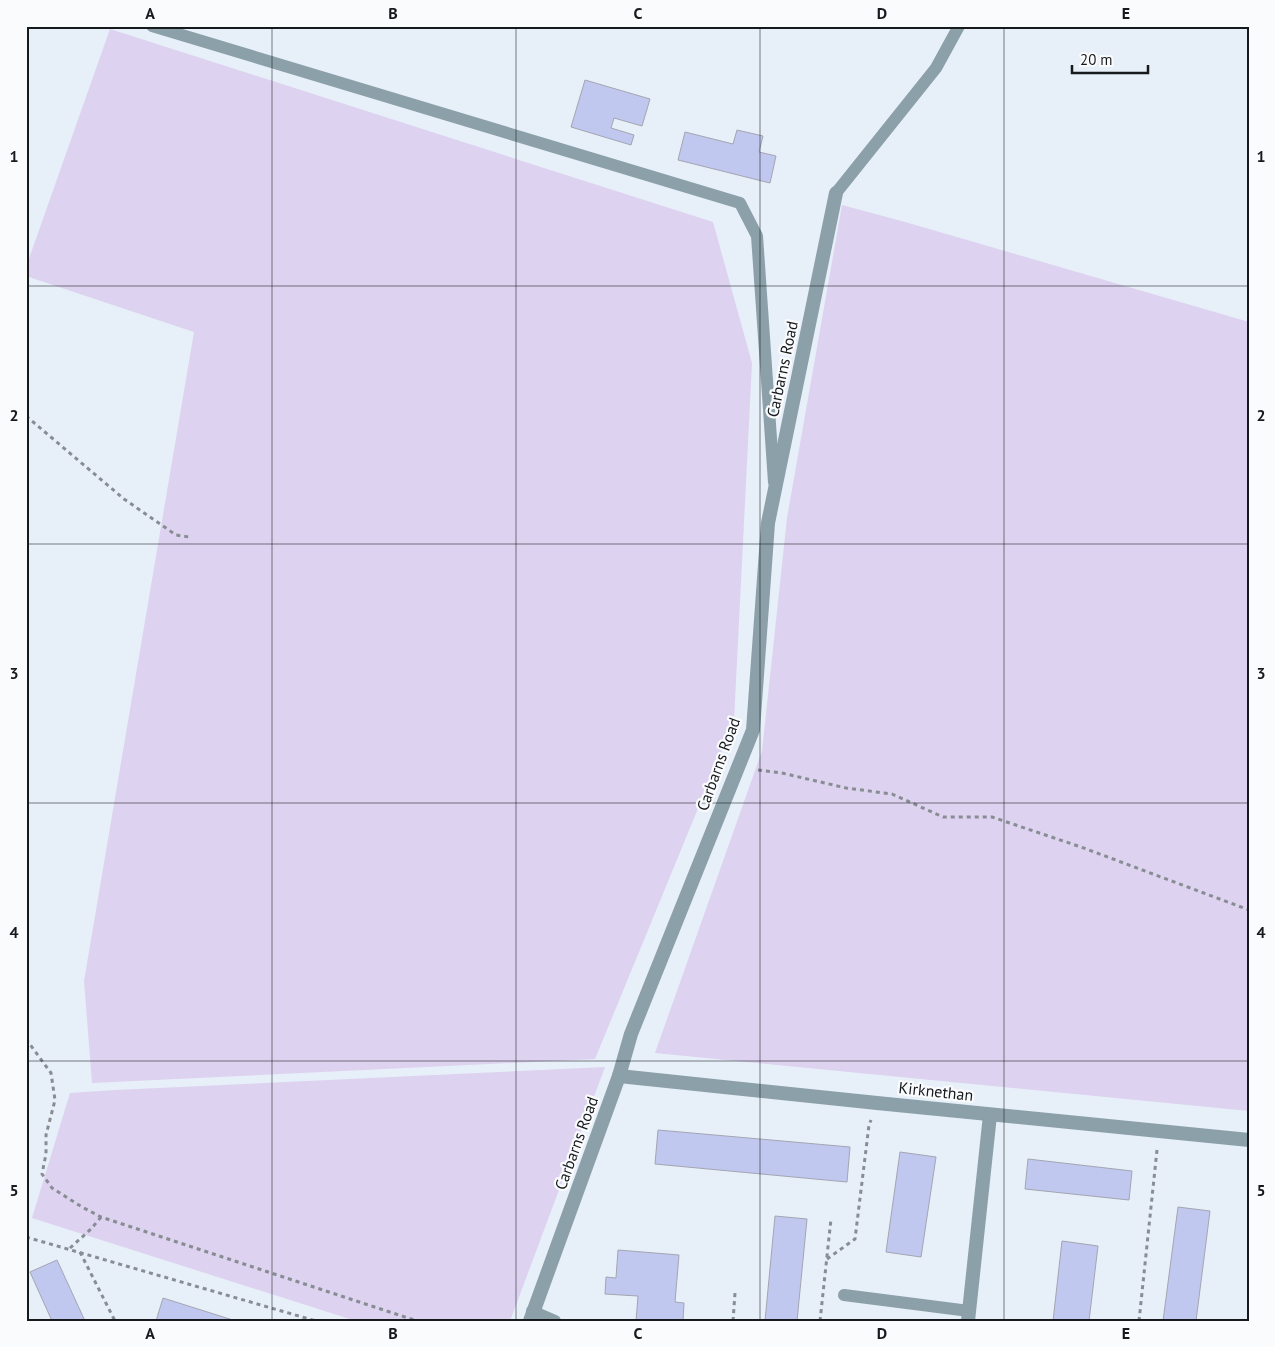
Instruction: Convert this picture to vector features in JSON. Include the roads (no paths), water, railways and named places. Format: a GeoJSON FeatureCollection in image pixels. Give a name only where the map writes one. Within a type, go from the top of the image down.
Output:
{"type":"FeatureCollection","features":[{"type":"Feature","properties":{"kind":"street","name":"Carbarns Road"},"geometry":{"type":"LineString","coordinates":[[531,1316],[619,1076],[631,1034],[753,730],[768,523],[836,193]]}},
{"type":"Feature","properties":{"kind":"street","name":"Kirknethan"},"geometry":{"type":"LineString","coordinates":[[619,1076],[1249,1140]]}},
{"type":"Feature","properties":{"kind":"street"},"geometry":{"type":"LineString","coordinates":[[968,1316],[990,1114]]}},
{"type":"Feature","properties":{"kind":"lane"},"geometry":{"type":"LineString","coordinates":[[152,26],[740,203],[757,236],[774,493]]}},
{"type":"Feature","properties":{"kind":"lane"},"geometry":{"type":"LineString","coordinates":[[836,193],[936,68],[959,26]]}},
{"type":"Feature","properties":{"kind":"lane"},"geometry":{"type":"LineString","coordinates":[[844,1295],[968,1316]]}},
{"type":"Feature","properties":{"kind":"lane"},"geometry":{"type":"LineString","coordinates":[[531,1316],[556,1321]]}}]}
